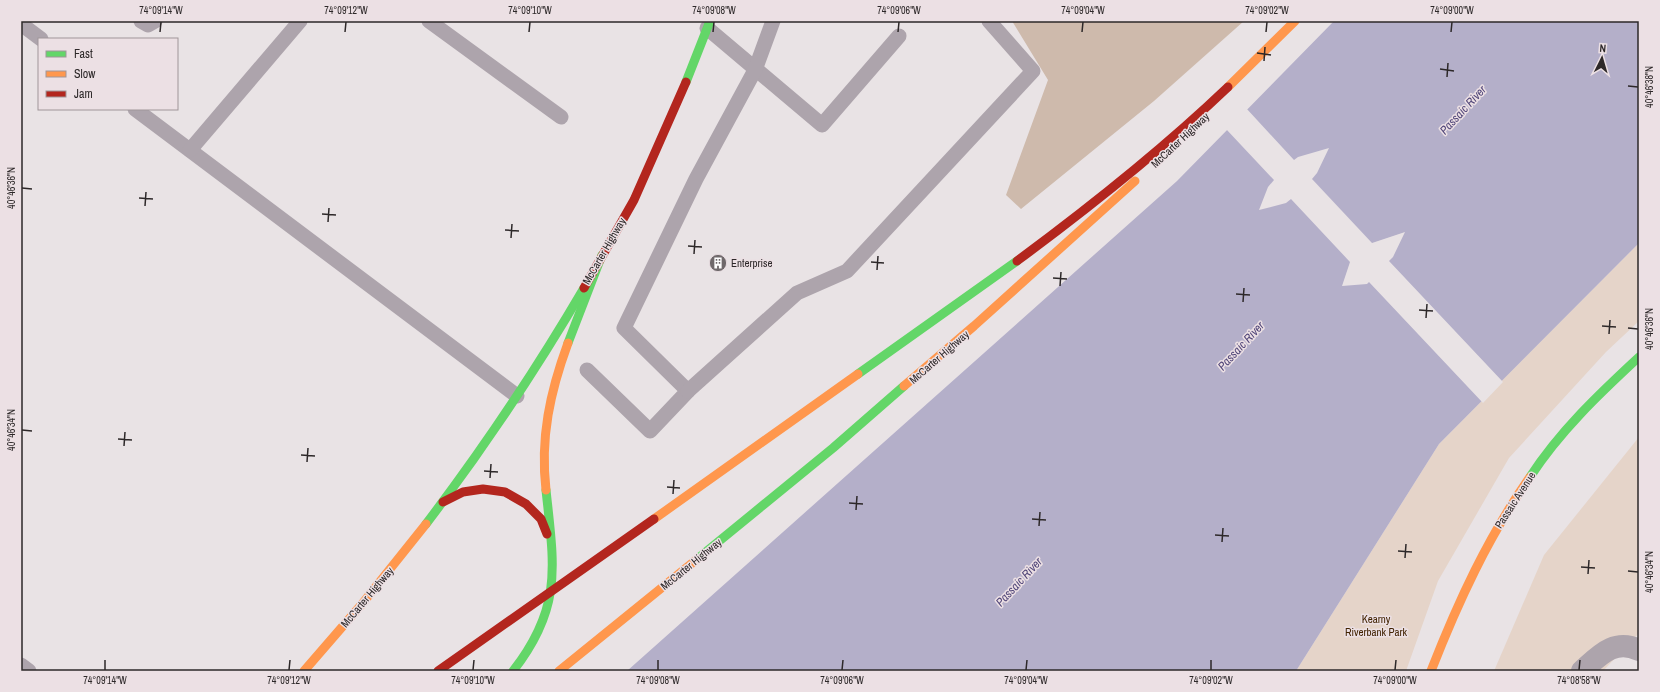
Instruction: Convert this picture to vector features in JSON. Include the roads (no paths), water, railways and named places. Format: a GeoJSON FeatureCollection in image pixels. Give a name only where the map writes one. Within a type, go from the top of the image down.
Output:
{"type":"FeatureCollection","features":[{"type":"Feature","properties":{"kind":"main road"},"geometry":{"type":"LineString","coordinates":[[438,671],[967,297],[1077,216],[1185,128],[1237,80],[1295,21]]}},
{"type":"Feature","properties":{"kind":"main road","name":"McCarter Highway"},"geometry":{"type":"LineString","coordinates":[[559,671],[759,509],[905,386],[1094,220],[1238,85],[1301,21]]}},
{"type":"Feature","properties":{"kind":"main road","name":"McCarter Highway"},"geometry":{"type":"LineString","coordinates":[[304,671],[405,552],[443,502],[517,396],[562,327],[637,194],[684,90],[705,24]]}},
{"type":"Feature","properties":{"kind":"main road"},"geometry":{"type":"LineString","coordinates":[[513,671],[528,650],[542,625],[551,598],[553,569],[543,468],[545,430],[560,367],[602,255]]}},
{"type":"Feature","properties":{"kind":"main road","name":"Passaic Avenue"},"geometry":{"type":"LineString","coordinates":[[1431,671],[1447,628],[1477,562],[1509,505],[1553,444],[1600,393],[1639,357]]}},
{"type":"Feature","properties":{"kind":"main road"},"geometry":{"type":"LineString","coordinates":[[443,502],[463,492],[483,489],[505,492],[526,504],[541,519],[549,539],[553,569]]}},
{"type":"Feature","properties":{"kind":"street"},"geometry":{"type":"LineString","coordinates":[[1582,671],[1606,650],[1620,646],[1639,650]]}},
{"type":"Feature","properties":{"kind":"lane"},"geometry":{"type":"LineString","coordinates":[[142,21],[148,24],[155,21]]}},
{"type":"Feature","properties":{"kind":"lane"},"geometry":{"type":"LineString","coordinates":[[190,150],[300,21]]}},
{"type":"Feature","properties":{"kind":"lane"},"geometry":{"type":"LineString","coordinates":[[429,21],[561,117]]}},
{"type":"Feature","properties":{"kind":"lane"},"geometry":{"type":"LineString","coordinates":[[688,391],[624,328],[696,179],[755,70],[773,21]]}},
{"type":"Feature","properties":{"kind":"lane"},"geometry":{"type":"LineString","coordinates":[[587,370],[650,431],[688,391],[797,293],[847,271],[1034,71],[989,21]]}},
{"type":"Feature","properties":{"kind":"lane"},"geometry":{"type":"LineString","coordinates":[[21,24],[40,38]]}},
{"type":"Feature","properties":{"kind":"lane"},"geometry":{"type":"LineString","coordinates":[[705,24],[755,70],[822,125],[899,36]]}},
{"type":"Feature","properties":{"kind":"lane"},"geometry":{"type":"LineString","coordinates":[[136,110],[517,396]]}},
{"type":"Feature","properties":{"kind":"lane"},"geometry":{"type":"LineString","coordinates":[[21,665],[29,671]]}},
{"type":"Feature","properties":{"kind":"water","name":"Passaic River"},"geometry":{"type":"Polygon","coordinates":[[[1334,21],[1639,21],[1639,243],[1439,444],[1296,671],[627,671],[1177,181],[1334,21]]]}},
{"type":"Feature","properties":{"kind":"place","name":"Enterprise"},"geometry":{"type":"Point","coordinates":[718,263]}},
{"type":"Feature","properties":{"kind":"park label","name":"Kearny Riverbank Park"},"geometry":{"type":"Point","coordinates":[1376,625]}}]}
